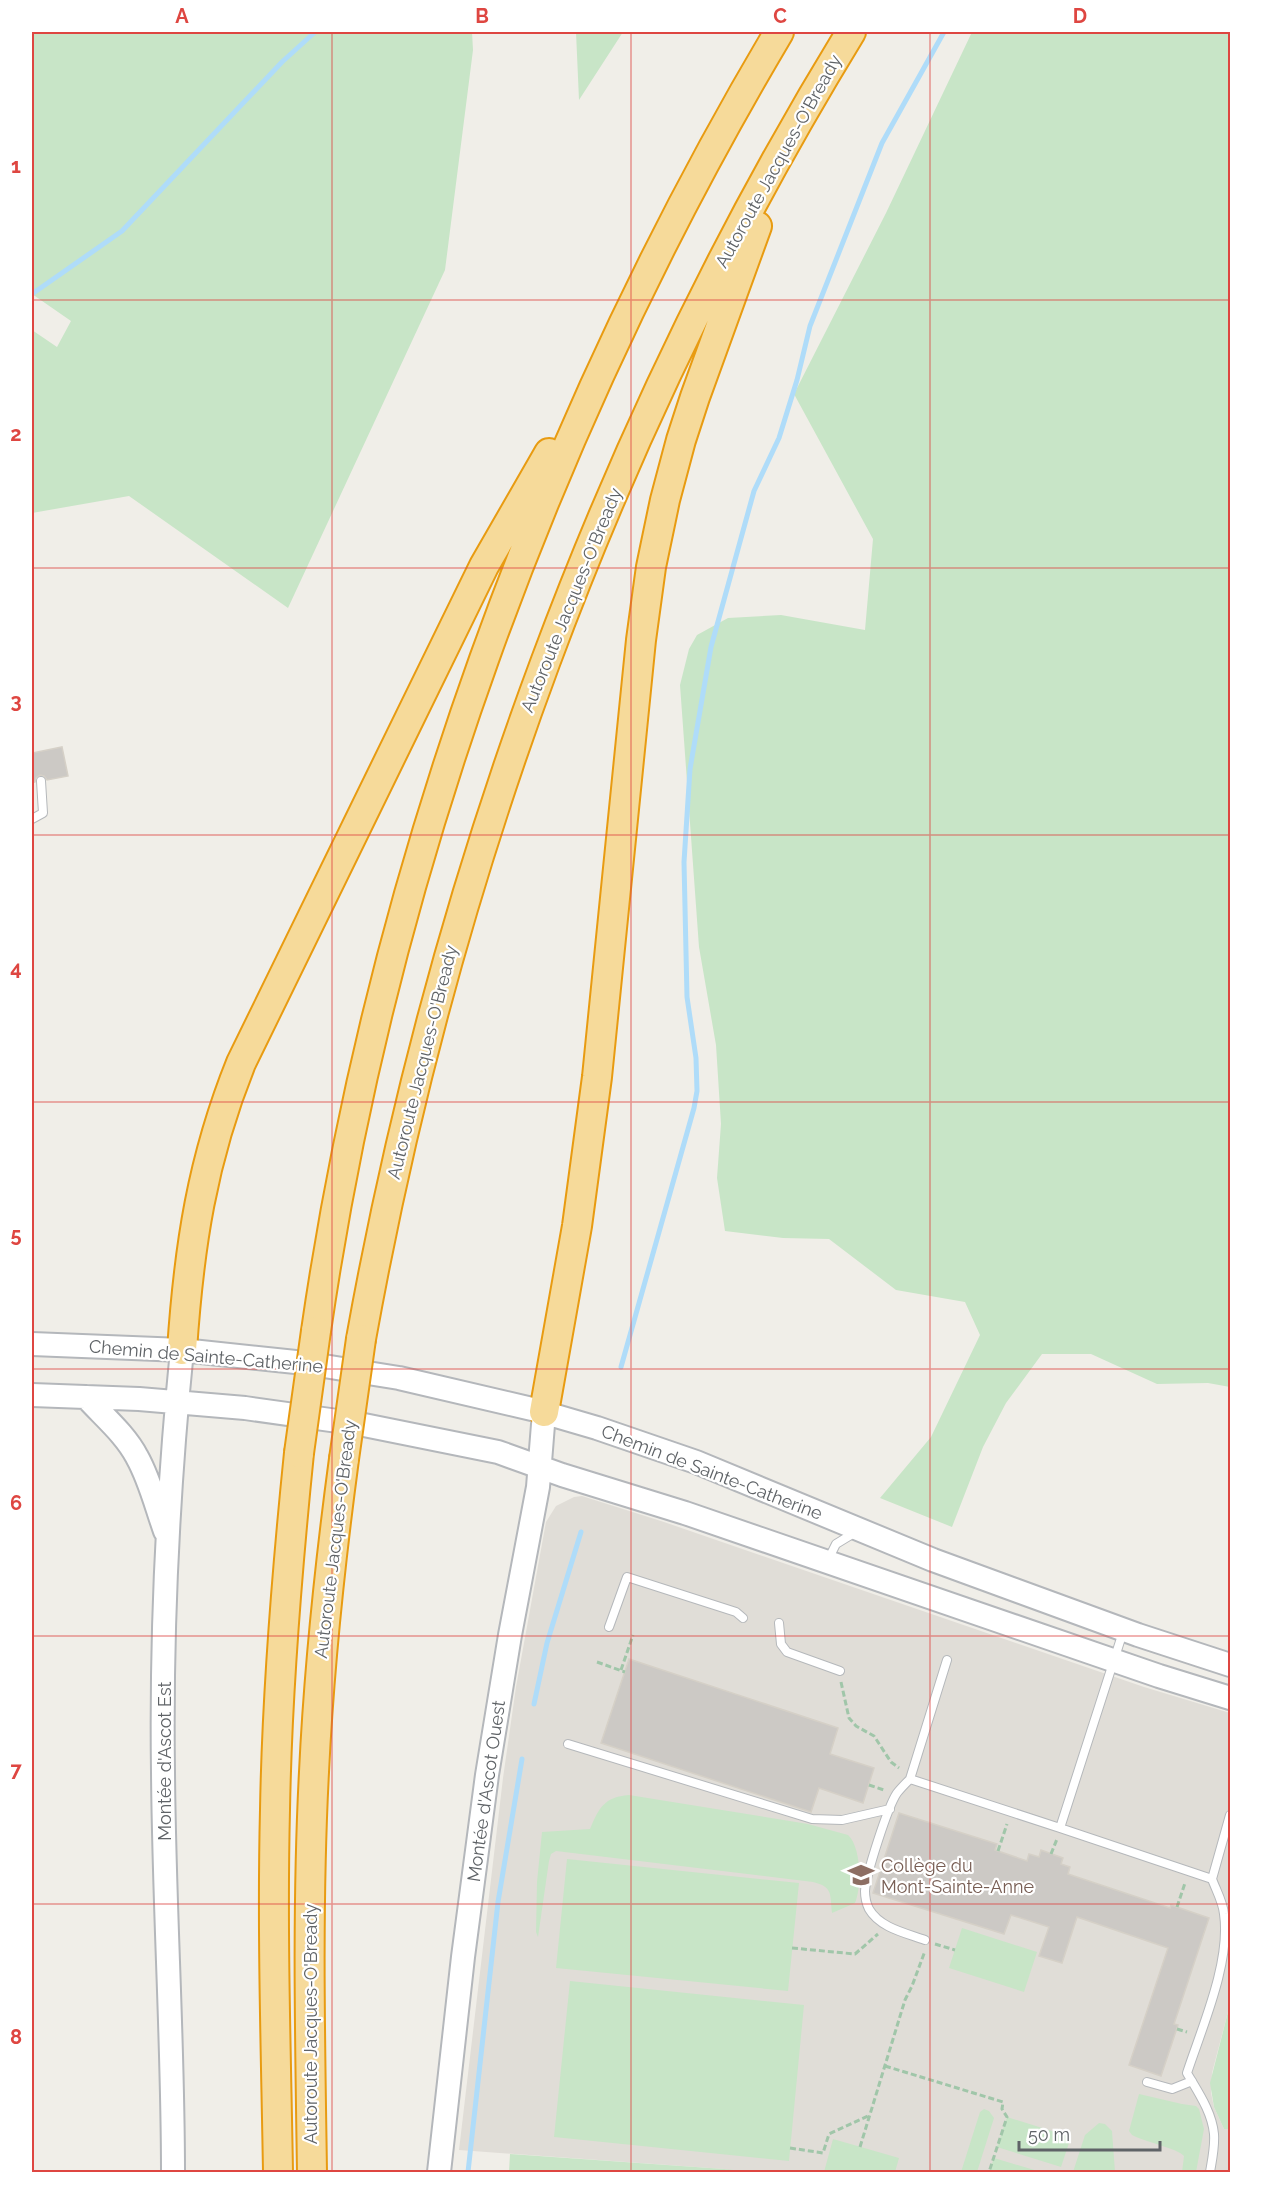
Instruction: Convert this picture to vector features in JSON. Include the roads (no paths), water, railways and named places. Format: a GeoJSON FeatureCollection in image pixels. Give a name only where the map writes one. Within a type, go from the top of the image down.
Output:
{"type":"FeatureCollection","features":[{"type":"Feature","properties":{"kind":"highway","name":"Autoroute Jacques-O'Bready"},"geometry":{"type":"LineString","coordinates":[[278,2172],[274,1924],[276,1774],[283,1623],[299,1452],[316,1332],[334,1221],[359,1098],[388,975],[432,822],[472,697],[516,575],[618,335],[691,188],[779,32]]}},
{"type":"Feature","properties":{"kind":"highway","name":"Autoroute Jacques-O'Bready"},"geometry":{"type":"LineString","coordinates":[[312,2172],[309,1933],[313,1780],[327,1600],[344,1459],[362,1339],[397,1160],[428,1027],[470,880],[521,726],[573,588],[644,421],[723,257],[789,137],[851,32]]}},
{"type":"Feature","properties":{"kind":"highway"},"geometry":{"type":"LineString","coordinates":[[544,1412],[572,1256],[587,1152],[608,984],[641,640],[660,525],[694,398],[789,137]]}},
{"type":"Feature","properties":{"kind":"highway"},"geometry":{"type":"LineString","coordinates":[[182,1350],[192,1246],[200,1193],[219,1123],[241,1063],[484,566],[618,335]]}},
{"type":"Feature","properties":{"kind":"main road","name":"Chemin de Sainte-Catherine"},"geometry":{"type":"LineString","coordinates":[[32,1344],[182,1350],[352,1370],[447,1388],[544,1412],[686,1458],[933,1560],[1124,1630],[1230,1665]]}},
{"type":"Feature","properties":{"kind":"main road","name":"Montée d'Ascot Est"},"geometry":{"type":"LineString","coordinates":[[173,2172],[163,1770],[168,1541],[182,1350]]}},
{"type":"Feature","properties":{"kind":"main road"},"geometry":{"type":"LineString","coordinates":[[32,1395],[177,1401],[304,1415],[404,1432],[498,1452],[674,1509],[1115,1661],[1230,1698]]}},
{"type":"Feature","properties":{"kind":"main road"},"geometry":{"type":"LineString","coordinates":[[86,1397],[137,1456],[168,1541]]}},
{"type":"Feature","properties":{"kind":"main road","name":"Montée d'Ascot Ouest"},"geometry":{"type":"LineString","coordinates":[[440,2172],[462,1957],[487,1775],[512,1624],[537,1494],[544,1412]]}},
{"type":"Feature","properties":{"kind":"lane"},"geometry":{"type":"LineString","coordinates":[[32,819],[43,813],[41,781]]}},
{"type":"Feature","properties":{"kind":"lane"},"geometry":{"type":"LineString","coordinates":[[827,1562],[836,1544],[861,1530]]}},
{"type":"Feature","properties":{"kind":"lane"},"geometry":{"type":"LineString","coordinates":[[609,1627],[627,1577],[736,1612],[743,1618]]}},
{"type":"Feature","properties":{"kind":"lane"},"geometry":{"type":"LineString","coordinates":[[779,1623],[781,1644],[787,1652],[840,1671]]}},
{"type":"Feature","properties":{"kind":"lane"},"geometry":{"type":"LineString","coordinates":[[1060,1828],[1124,1630]]}},
{"type":"Feature","properties":{"kind":"lane"},"geometry":{"type":"LineString","coordinates":[[925,1940],[888,1926],[872,1912],[867,1905],[865,1894],[867,1877],[890,1809],[896,1794],[910,1779],[948,1660]]}},
{"type":"Feature","properties":{"kind":"lane"},"geometry":{"type":"LineString","coordinates":[[568,1744],[812,1819],[842,1820],[890,1809]]}},
{"type":"Feature","properties":{"kind":"lane"},"geometry":{"type":"LineString","coordinates":[[910,1779],[1212,1879]]}},
{"type":"Feature","properties":{"kind":"lane"},"geometry":{"type":"LineString","coordinates":[[1210,2172],[1214,2144],[1212,2125],[1187,2073],[1219,1973],[1224,1949],[1224,1913],[1212,1879],[1230,1815]]}},
{"type":"Feature","properties":{"kind":"lane"},"geometry":{"type":"LineString","coordinates":[[1148,2082],[1172,2089],[1192,2082]]}},
{"type":"Feature","properties":{"kind":"waterway"},"geometry":{"type":"LineString","coordinates":[[32,294],[122,231],[282,62],[315,32]]}},
{"type":"Feature","properties":{"kind":"waterway"},"geometry":{"type":"LineString","coordinates":[[621,1367],[697,1091],[696,1058],[687,997],[684,862],[690,769],[711,647],[754,491],[779,438],[797,380],[810,326],[882,143],[944,32]]}},
{"type":"Feature","properties":{"kind":"waterway"},"geometry":{"type":"LineString","coordinates":[[534,1704],[547,1643],[581,1532]]}},
{"type":"Feature","properties":{"kind":"waterway"},"geometry":{"type":"LineString","coordinates":[[468,2172],[498,1902],[522,1759]]}},
{"type":"Feature","properties":{"kind":"place","name":"Collège du Mont-Sainte-Anne"},"geometry":{"type":"Point","coordinates":[861,1875]}}]}
